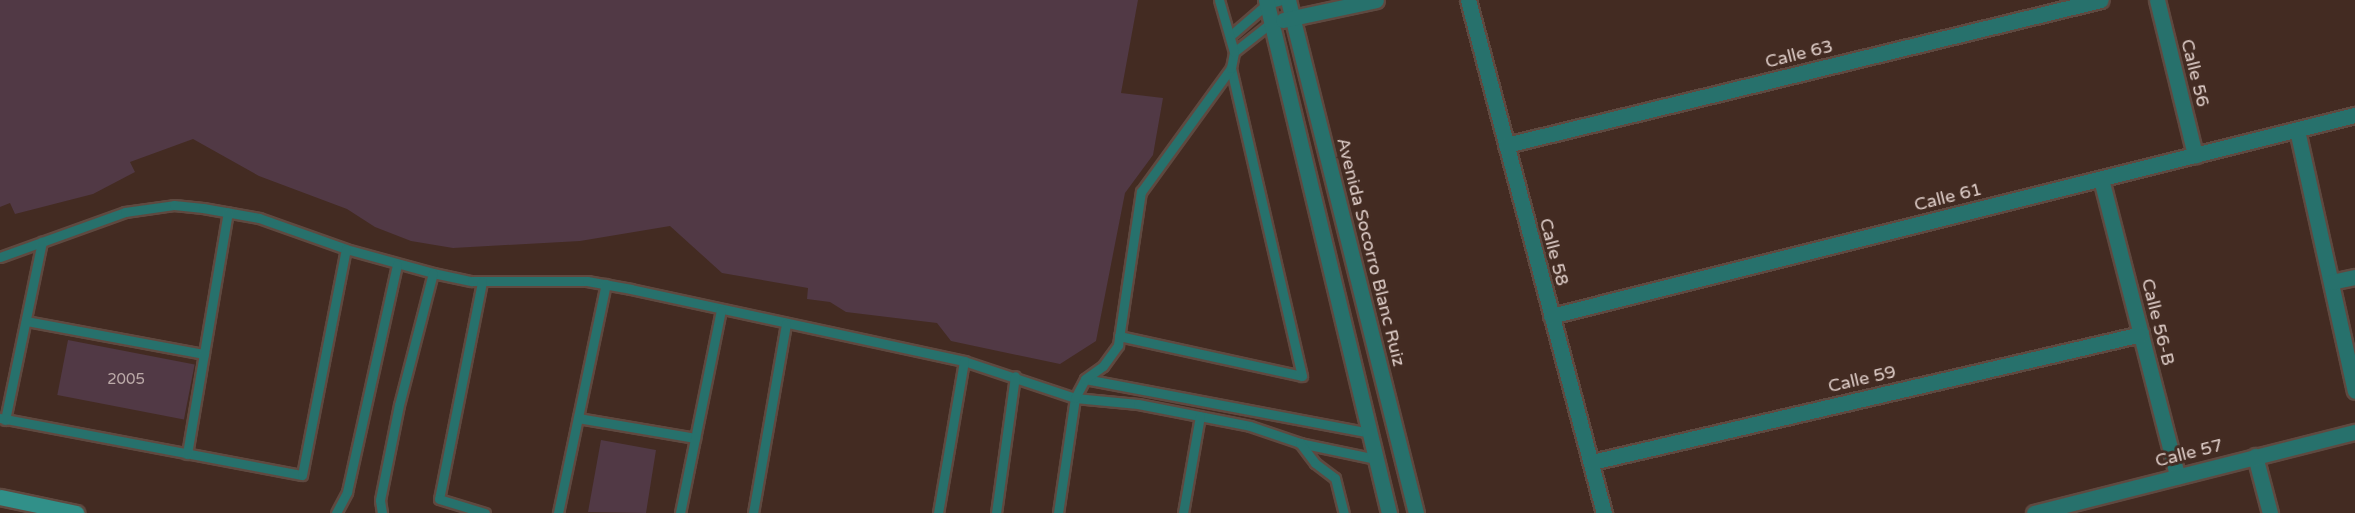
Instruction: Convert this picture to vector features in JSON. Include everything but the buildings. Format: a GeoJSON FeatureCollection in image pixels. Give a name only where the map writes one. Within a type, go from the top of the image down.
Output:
{"type":"FeatureCollection","features":[{"type":"Feature","properties":{"kind":"main road"},"geometry":{"type":"LineString","coordinates":[[0,497],[76,513]]}},
{"type":"Feature","properties":{"kind":"street","name":"Avenida Socorro Blanc Ruiz"},"geometry":{"type":"LineString","coordinates":[[1288,0],[1416,513]]}},
{"type":"Feature","properties":{"kind":"street"},"geometry":{"type":"LineString","coordinates":[[1272,22],[1376,0]]}},
{"type":"Feature","properties":{"kind":"street","name":"Calle 58"},"geometry":{"type":"LineString","coordinates":[[1468,0],[1604,513]]}},
{"type":"Feature","properties":{"kind":"street","name":"Calle 63"},"geometry":{"type":"LineString","coordinates":[[1506,145],[2061,5],[2101,0]]}},
{"type":"Feature","properties":{"kind":"street","name":"Calle 56"},"geometry":{"type":"LineString","coordinates":[[2157,0],[2195,155]]}},
{"type":"Feature","properties":{"kind":"street"},"geometry":{"type":"LineString","coordinates":[[1272,1],[1272,22],[1389,513]]}},
{"type":"Feature","properties":{"kind":"street","name":"Calle 61"},"geometry":{"type":"LineString","coordinates":[[1551,315],[2355,116]]}},
{"type":"Feature","properties":{"kind":"street"},"geometry":{"type":"LineString","coordinates":[[2297,130],[2355,391]]}},
{"type":"Feature","properties":{"kind":"street","name":"Calle 56-B"},"geometry":{"type":"LineString","coordinates":[[2101,179],[2177,476]]}},
{"type":"Feature","properties":{"kind":"street"},"geometry":{"type":"LineString","coordinates":[[2331,282],[2355,277]]}},
{"type":"Feature","properties":{"kind":"street","name":"Calle 59"},"geometry":{"type":"LineString","coordinates":[[1592,462],[2141,334]]}},
{"type":"Feature","properties":{"kind":"street","name":"Calle 57"},"geometry":{"type":"LineString","coordinates":[[2034,513],[2355,432]]}},
{"type":"Feature","properties":{"kind":"street"},"geometry":{"type":"LineString","coordinates":[[2255,456],[2270,513]]}},
{"type":"Feature","properties":{"kind":"lane"},"geometry":{"type":"LineString","coordinates":[[1119,336],[1302,376],[1231,68],[1234,52],[1219,0]]}},
{"type":"Feature","properties":{"kind":"lane"},"geometry":{"type":"LineString","coordinates":[[1230,36],[1272,1]]}},
{"type":"Feature","properties":{"kind":"lane"},"geometry":{"type":"LineString","coordinates":[[1234,52],[1272,22]]}},
{"type":"Feature","properties":{"kind":"lane"},"geometry":{"type":"LineString","coordinates":[[1058,513],[1076,398],[1085,379],[1103,366],[1119,336],[1141,192],[1231,68]]}},
{"type":"Feature","properties":{"kind":"lane"},"geometry":{"type":"LineString","coordinates":[[0,257],[104,218],[143,208],[174,205],[228,212],[259,218],[346,249],[432,273],[482,282],[606,284],[964,361],[1076,398],[1138,404],[1250,426],[1300,443],[1377,459]]}},
{"type":"Feature","properties":{"kind":"lane"},"geometry":{"type":"LineString","coordinates":[[187,454],[228,212]]}},
{"type":"Feature","properties":{"kind":"lane"},"geometry":{"type":"LineString","coordinates":[[42,242],[3,419],[302,475],[346,249]]}},
{"type":"Feature","properties":{"kind":"lane"},"geometry":{"type":"LineString","coordinates":[[336,513],[347,492],[397,264]]}},
{"type":"Feature","properties":{"kind":"lane"},"geometry":{"type":"LineString","coordinates":[[382,513],[380,500],[399,405],[432,273]]}},
{"type":"Feature","properties":{"kind":"lane"},"geometry":{"type":"LineString","coordinates":[[482,282],[439,499],[486,513]]}},
{"type":"Feature","properties":{"kind":"lane"},"geometry":{"type":"LineString","coordinates":[[558,513],[606,284]]}},
{"type":"Feature","properties":{"kind":"lane"},"geometry":{"type":"LineString","coordinates":[[680,513],[721,310]]}},
{"type":"Feature","properties":{"kind":"lane"},"geometry":{"type":"LineString","coordinates":[[26,321],[204,354]]}},
{"type":"Feature","properties":{"kind":"lane"},"geometry":{"type":"LineString","coordinates":[[753,513],[786,324]]}},
{"type":"Feature","properties":{"kind":"lane"},"geometry":{"type":"LineString","coordinates":[[938,513],[964,361]]}},
{"type":"Feature","properties":{"kind":"lane"},"geometry":{"type":"LineString","coordinates":[[996,513],[1015,376]]}},
{"type":"Feature","properties":{"kind":"lane"},"geometry":{"type":"LineString","coordinates":[[1085,379],[1371,433]]}},
{"type":"Feature","properties":{"kind":"lane"},"geometry":{"type":"LineString","coordinates":[[1183,513],[1200,416]]}},
{"type":"Feature","properties":{"kind":"lane"},"geometry":{"type":"LineString","coordinates":[[578,418],[695,438]]}},
{"type":"Feature","properties":{"kind":"lane"},"geometry":{"type":"LineString","coordinates":[[1300,443],[1315,463],[1335,478],[1344,513]]}}]}
